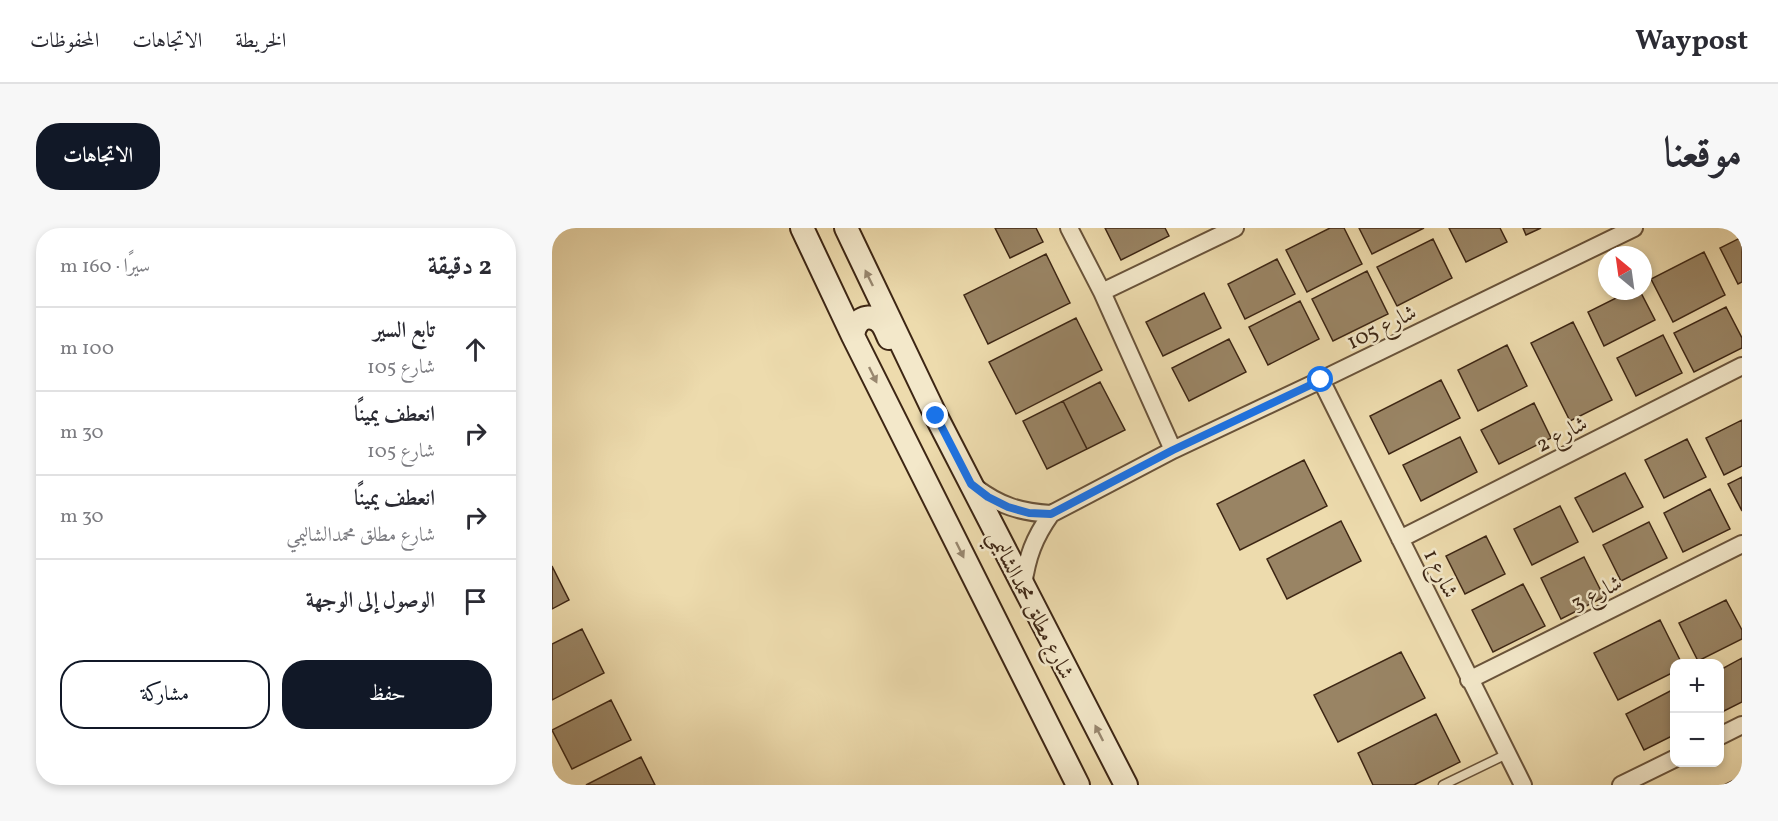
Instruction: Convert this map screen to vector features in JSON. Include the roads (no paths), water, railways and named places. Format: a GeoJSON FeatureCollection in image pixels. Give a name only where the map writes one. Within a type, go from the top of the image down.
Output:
{"type":"FeatureCollection","features":[{"type":"Feature","properties":{"kind":"street","name":"شارع مطلق محمدالشاليمي"},"geometry":{"type":"LineString","coordinates":[[802,228],[853,336],[1078,785]]}},
{"type":"Feature","properties":{"kind":"street","name":"شارع مطلق محمدالشاليمي"},"geometry":{"type":"LineString","coordinates":[[846,228],[936,416],[1125,785]]}},
{"type":"Feature","properties":{"kind":"street"},"geometry":{"type":"LineString","coordinates":[[1069,228],[1102,292],[1173,450]]}},
{"type":"Feature","properties":{"kind":"street"},"geometry":{"type":"LineString","coordinates":[[1102,292],[1235,228]]}},
{"type":"Feature","properties":{"kind":"street","name":"شارع 105"},"geometry":{"type":"LineString","coordinates":[[1051,514],[1173,450],[1321,380],[1609,237],[1634,228]]}},
{"type":"Feature","properties":{"kind":"street"},"geometry":{"type":"LineString","coordinates":[[853,336],[855,326],[862,319],[868,317],[877,319],[922,404],[936,416]]}},
{"type":"Feature","properties":{"kind":"street","name":"شارع 2"},"geometry":{"type":"LineString","coordinates":[[1400,539],[1742,366]]}},
{"type":"Feature","properties":{"kind":"street","name":"شارع 1"},"geometry":{"type":"LineString","coordinates":[[1321,380],[1523,785]]}},
{"type":"Feature","properties":{"kind":"street"},"geometry":{"type":"LineString","coordinates":[[971,484],[988,497],[1008,507],[1029,513],[1051,514]]}},
{"type":"Feature","properties":{"kind":"street"},"geometry":{"type":"LineString","coordinates":[[1023,587],[1025,567],[1031,548],[1051,514]]}},
{"type":"Feature","properties":{"kind":"street","name":"شارع 3"},"geometry":{"type":"LineString","coordinates":[[1469,680],[1742,544]]}},
{"type":"Feature","properties":{"kind":"street"},"geometry":{"type":"LineString","coordinates":[[1724,734],[1742,725]]}},
{"type":"Feature","properties":{"kind":"street"},"geometry":{"type":"LineString","coordinates":[[1622,785],[1670,761]]}},
{"type":"Feature","properties":{"kind":"lane"},"geometry":{"type":"LineString","coordinates":[[1443,785],[1507,754]]}}]}
